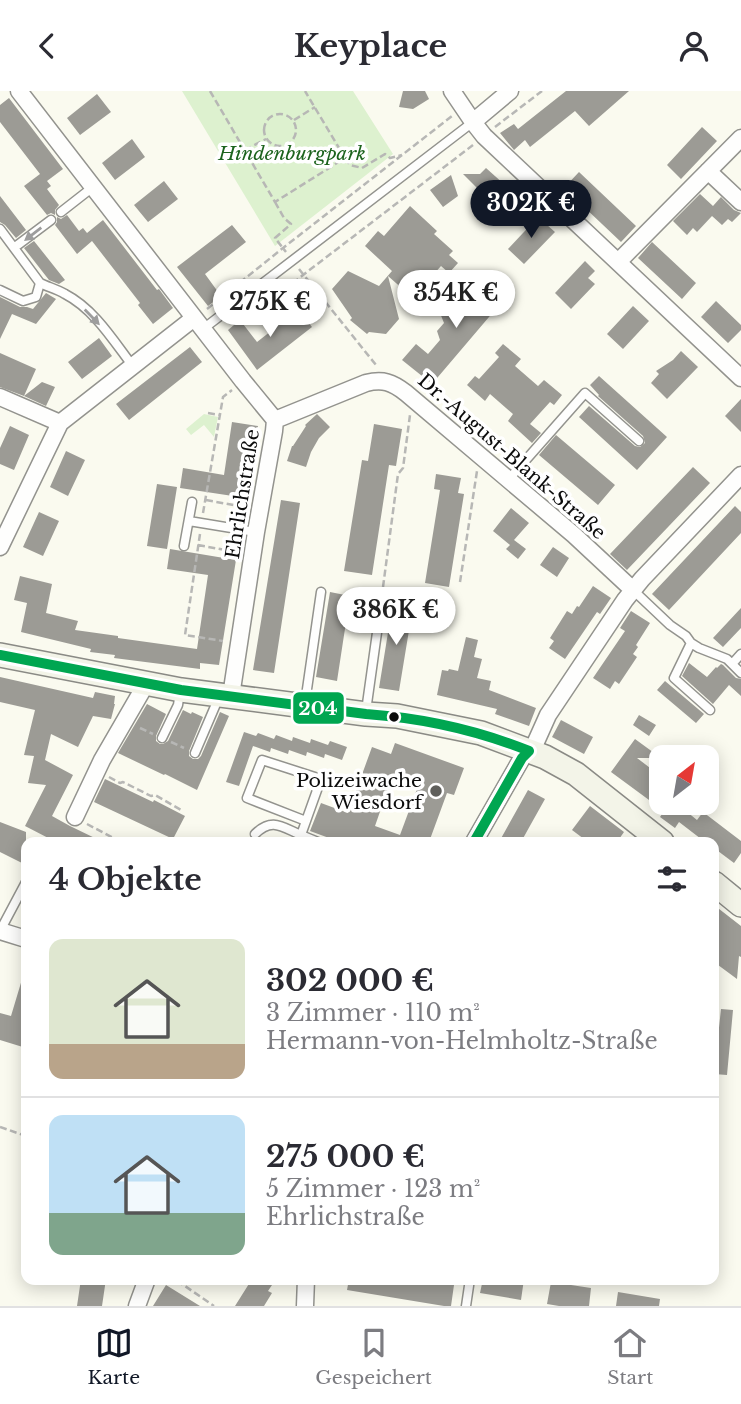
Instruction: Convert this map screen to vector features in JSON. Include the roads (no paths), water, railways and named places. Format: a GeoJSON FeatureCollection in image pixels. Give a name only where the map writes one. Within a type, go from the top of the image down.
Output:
{"type":"FeatureCollection","features":[{"type":"Feature","properties":{"kind":"street","name":"Ehrlichstraße"},"geometry":{"type":"LineString","coordinates":[[19,91],[275,419],[239,643],[226,695]]}},
{"type":"Feature","properties":{"kind":"street"},"geometry":{"type":"LineString","coordinates":[[452,91],[484,136],[741,378]]}},
{"type":"Feature","properties":{"kind":"street"},"geometry":{"type":"LineString","coordinates":[[473,123],[510,91]]}},
{"type":"Feature","properties":{"kind":"street"},"geometry":{"type":"LineString","coordinates":[[618,262],[741,138]]}},
{"type":"Feature","properties":{"kind":"street"},"geometry":{"type":"LineString","coordinates":[[708,171],[741,202]]}},
{"type":"Feature","properties":{"kind":"street"},"geometry":{"type":"LineString","coordinates":[[0,547],[60,423],[132,365],[200,320]]}},
{"type":"Feature","properties":{"kind":"street","name":"Dr.-August-Blank-Straße"},"geometry":{"type":"LineString","coordinates":[[275,419],[366,383],[376,380],[393,383],[574,535],[633,590]]}},
{"type":"Feature","properties":{"kind":"street"},"geometry":{"type":"LineString","coordinates":[[0,397],[60,423]]}},
{"type":"Feature","properties":{"kind":"street"},"geometry":{"type":"LineString","coordinates":[[477,837],[517,766],[535,744],[548,715],[633,590],[741,475]]}},
{"type":"Feature","properties":{"kind":"street"},"geometry":{"type":"LineString","coordinates":[[0,655],[146,684],[397,716],[467,730],[545,757],[576,774],[656,837]]}},
{"type":"Feature","properties":{"kind":"street"},"geometry":{"type":"LineString","coordinates":[[75,817],[146,684]]}},
{"type":"Feature","properties":{"kind":"street"},"geometry":{"type":"LineString","coordinates":[[0,931],[21,937]]}},
{"type":"Feature","properties":{"kind":"street"},"geometry":{"type":"LineString","coordinates":[[137,1306],[145,1285]]}},
{"type":"Feature","properties":{"kind":"street"},"geometry":{"type":"LineString","coordinates":[[305,1306],[306,1285]]}},
{"type":"Feature","properties":{"kind":"lane"},"geometry":{"type":"LineString","coordinates":[[200,320],[473,123]]}},
{"type":"Feature","properties":{"kind":"lane"},"geometry":{"type":"LineString","coordinates":[[61,212],[93,187]]}},
{"type":"Feature","properties":{"kind":"lane"},"geometry":{"type":"LineString","coordinates":[[15,247],[51,220]]}},
{"type":"Feature","properties":{"kind":"lane"},"geometry":{"type":"LineString","coordinates":[[0,229],[40,283],[66,294],[81,305],[132,365]]}},
{"type":"Feature","properties":{"kind":"lane"},"geometry":{"type":"LineString","coordinates":[[0,290],[23,301],[36,297],[40,283]]}},
{"type":"Feature","properties":{"kind":"lane"},"geometry":{"type":"LineString","coordinates":[[508,480],[584,393],[639,441]]}},
{"type":"Feature","properties":{"kind":"lane"},"geometry":{"type":"LineString","coordinates":[[184,547],[192,502]]}},
{"type":"Feature","properties":{"kind":"lane"},"geometry":{"type":"LineString","coordinates":[[189,521],[257,532]]}},
{"type":"Feature","properties":{"kind":"lane"},"geometry":{"type":"LineString","coordinates":[[633,590],[691,643],[727,659],[741,673]]}},
{"type":"Feature","properties":{"kind":"lane"},"geometry":{"type":"LineString","coordinates":[[305,705],[321,592]]}},
{"type":"Feature","properties":{"kind":"lane"},"geometry":{"type":"LineString","coordinates":[[366,714],[382,597]]}},
{"type":"Feature","properties":{"kind":"lane"},"geometry":{"type":"LineString","coordinates":[[691,643],[674,678],[710,710]]}},
{"type":"Feature","properties":{"kind":"lane"},"geometry":{"type":"LineString","coordinates":[[732,664],[741,654]]}},
{"type":"Feature","properties":{"kind":"lane"},"geometry":{"type":"LineString","coordinates":[[162,738],[178,705],[181,689]]}},
{"type":"Feature","properties":{"kind":"lane"},"geometry":{"type":"LineString","coordinates":[[195,753],[226,695]]}},
{"type":"Feature","properties":{"kind":"lane"},"geometry":{"type":"LineString","coordinates":[[301,835],[306,821],[321,779],[262,760],[247,798],[306,821]]}},
{"type":"Feature","properties":{"kind":"lane"},"geometry":{"type":"LineString","coordinates":[[255,834],[265,825],[272,824],[306,837]]}},
{"type":"Feature","properties":{"kind":"lane"},"geometry":{"type":"LineString","coordinates":[[0,931],[21,891]]}},
{"type":"Feature","properties":{"kind":"lane"},"geometry":{"type":"LineString","coordinates":[[466,1306],[469,1285]]}},
{"type":"Feature","properties":{"kind":"place","name":"Polizeiwache Wiesdorf"},"geometry":{"type":"Point","coordinates":[436,791]}},
{"type":"Feature","properties":{"kind":"park label","name":"Hindenburgpark"},"geometry":{"type":"Point","coordinates":[292,153]}}]}
